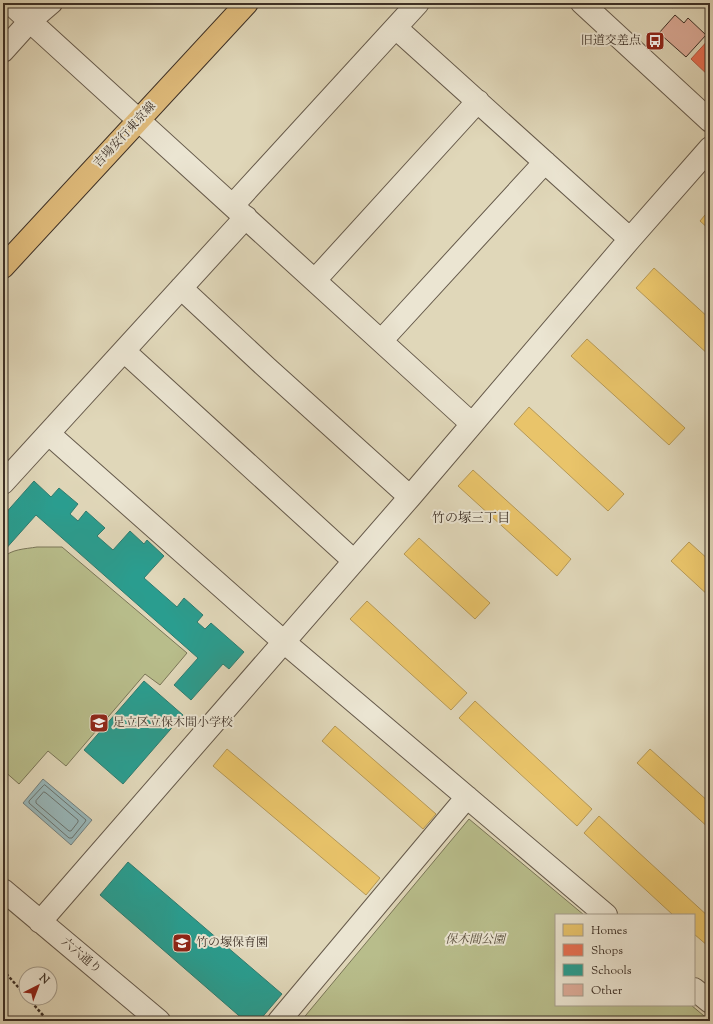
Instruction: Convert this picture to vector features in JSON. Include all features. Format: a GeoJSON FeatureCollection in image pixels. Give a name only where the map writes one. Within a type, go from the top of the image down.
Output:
{"type":"FeatureCollection","features":[{"type":"Feature","properties":{"kind":"main road","name":"吉場安行東京線"},"geometry":{"type":"LineString","coordinates":[[3,267],[247,3]]}},
{"type":"Feature","properties":{"kind":"street"},"geometry":{"type":"LineString","coordinates":[[10,3],[472,424]]}},
{"type":"Feature","properties":{"kind":"street"},"geometry":{"type":"LineString","coordinates":[[3,50],[30,21],[51,3]]}},
{"type":"Feature","properties":{"kind":"street"},"geometry":{"type":"LineString","coordinates":[[6,473],[49,434],[181,288],[239,211],[418,3]]}},
{"type":"Feature","properties":{"kind":"street"},"geometry":{"type":"LineString","coordinates":[[582,3],[710,121]]}},
{"type":"Feature","properties":{"kind":"street"},"geometry":{"type":"LineString","coordinates":[[396,28],[630,239]]}},
{"type":"Feature","properties":{"kind":"street"},"geometry":{"type":"LineString","coordinates":[[315,280],[478,101]]}},
{"type":"Feature","properties":{"kind":"street"},"geometry":{"type":"LineString","coordinates":[[40,922],[410,497],[630,239],[710,148]]}},
{"type":"Feature","properties":{"kind":"street"},"geometry":{"type":"LineString","coordinates":[[381,341],[545,162]]}},
{"type":"Feature","properties":{"kind":"street"},"geometry":{"type":"LineString","coordinates":[[181,288],[410,497]]}},
{"type":"Feature","properties":{"kind":"street"},"geometry":{"type":"LineString","coordinates":[[124,351],[354,561]]}},
{"type":"Feature","properties":{"kind":"street"},"geometry":{"type":"LineString","coordinates":[[49,434],[284,642],[605,914]]}},
{"type":"Feature","properties":{"kind":"street"},"geometry":{"type":"LineString","coordinates":[[279,1021],[467,797]]}},
{"type":"Feature","properties":{"kind":"street","name":"六六通り"},"geometry":{"type":"LineString","coordinates":[[3,890],[159,1021]]}},
{"type":"Feature","properties":{"kind":"path"},"geometry":{"type":"LineString","coordinates":[[3,970],[18,987]]}},
{"type":"Feature","properties":{"kind":"path"},"geometry":{"type":"LineString","coordinates":[[35,1006],[48,1021]]}},
{"type":"Feature","properties":{"kind":"green space"},"geometry":{"type":"Polygon","coordinates":[[[37,547],[62,547],[187,653],[160,685],[145,674],[66,766],[48,751],[19,784],[3,770],[3,558],[14,551],[37,547]]]}},
{"type":"Feature","properties":{"kind":"green space","name":"保木間公園"},"geometry":{"type":"Polygon","coordinates":[[[469,819],[583,914],[555,914],[555,1006],[692,1006],[710,1021],[301,1021],[469,819]]]}},
{"type":"Feature","properties":{"kind":"water"},"geometry":{"type":"Polygon","coordinates":[[[43,779],[92,820],[71,845],[23,803],[43,779]]]}},
{"type":"Feature","properties":{"kind":"building: Homes"},"geometry":{"type":"Polygon","coordinates":[[[710,209],[710,230],[700,221],[710,209]]]}},
{"type":"Feature","properties":{"kind":"building: Homes"},"geometry":{"type":"Polygon","coordinates":[[[654,268],[710,319],[710,356],[636,288],[654,268]]]}},
{"type":"Feature","properties":{"kind":"building: Homes"},"geometry":{"type":"Polygon","coordinates":[[[587,339],[685,428],[669,445],[571,356],[587,339]]]}},
{"type":"Feature","properties":{"kind":"building: Homes"},"geometry":{"type":"Polygon","coordinates":[[[529,407],[624,494],[608,511],[514,424],[529,407]]]}},
{"type":"Feature","properties":{"kind":"building: Homes"},"geometry":{"type":"Polygon","coordinates":[[[473,470],[571,559],[557,576],[458,486],[473,470]]]}},
{"type":"Feature","properties":{"kind":"building: Homes"},"geometry":{"type":"Polygon","coordinates":[[[419,538],[490,603],[475,619],[404,554],[419,538]]]}},
{"type":"Feature","properties":{"kind":"building: Homes"},"geometry":{"type":"Polygon","coordinates":[[[689,542],[710,561],[710,597],[671,561],[689,542]]]}},
{"type":"Feature","properties":{"kind":"building: Homes"},"geometry":{"type":"Polygon","coordinates":[[[367,601],[467,693],[451,710],[350,619],[367,601]]]}},
{"type":"Feature","properties":{"kind":"building: Homes"},"geometry":{"type":"Polygon","coordinates":[[[475,701],[592,809],[577,826],[459,718],[475,701]]]}},
{"type":"Feature","properties":{"kind":"building: Homes"},"geometry":{"type":"Polygon","coordinates":[[[335,726],[436,814],[423,829],[322,741],[335,726]]]}},
{"type":"Feature","properties":{"kind":"building: Homes"},"geometry":{"type":"Polygon","coordinates":[[[227,749],[380,878],[366,895],[213,766],[227,749]]]}},
{"type":"Feature","properties":{"kind":"building: Homes"},"geometry":{"type":"Polygon","coordinates":[[[650,749],[710,803],[710,829],[637,763],[650,749]]]}},
{"type":"Feature","properties":{"kind":"building: Homes"},"geometry":{"type":"Polygon","coordinates":[[[599,816],[710,918],[710,944],[708,946],[695,935],[695,914],[672,914],[584,833],[599,816]]]}},
{"type":"Feature","properties":{"kind":"building: Shops"},"geometry":{"type":"Polygon","coordinates":[[[710,38],[710,77],[691,59],[710,38]]]}},
{"type":"Feature","properties":{"kind":"building: Schools"},"geometry":{"type":"Polygon","coordinates":[[[34,481],[51,497],[59,488],[78,504],[70,514],[78,521],[86,511],[105,528],[97,536],[113,550],[130,531],[144,544],[147,540],[164,556],[144,578],[177,607],[184,598],[203,615],[197,622],[205,629],[211,623],[244,652],[229,669],[223,664],[191,700],[174,685],[198,658],[36,515],[3,552],[3,516],[34,481]]]}},
{"type":"Feature","properties":{"kind":"building: Schools"},"geometry":{"type":"Polygon","coordinates":[[[144,681],[183,715],[123,784],[84,750],[144,681]]]}},
{"type":"Feature","properties":{"kind":"building: Schools"},"geometry":{"type":"Polygon","coordinates":[[[128,862],[282,994],[259,1021],[245,1021],[100,895],[128,862]]]}},
{"type":"Feature","properties":{"kind":"building: Other"},"geometry":{"type":"Polygon","coordinates":[[[667,3],[678,3],[672,8],[667,3]]]}},
{"type":"Feature","properties":{"kind":"building: Other"},"geometry":{"type":"Polygon","coordinates":[[[675,15],[684,23],[688,18],[706,35],[686,57],[659,33],[675,15]]]}},
{"type":"Feature","properties":{"kind":"place","name":"旧道交差点"},"geometry":{"type":"Point","coordinates":[655,41]}},
{"type":"Feature","properties":{"kind":"place","name":"足立区立保木間小学校"},"geometry":{"type":"Point","coordinates":[99,723]}},
{"type":"Feature","properties":{"kind":"place","name":"竹の塚保育園"},"geometry":{"type":"Point","coordinates":[182,943]}},
{"type":"Feature","properties":{"kind":"district","name":"竹の塚三丁目"},"geometry":{"type":"Point","coordinates":[471,519]}}]}
